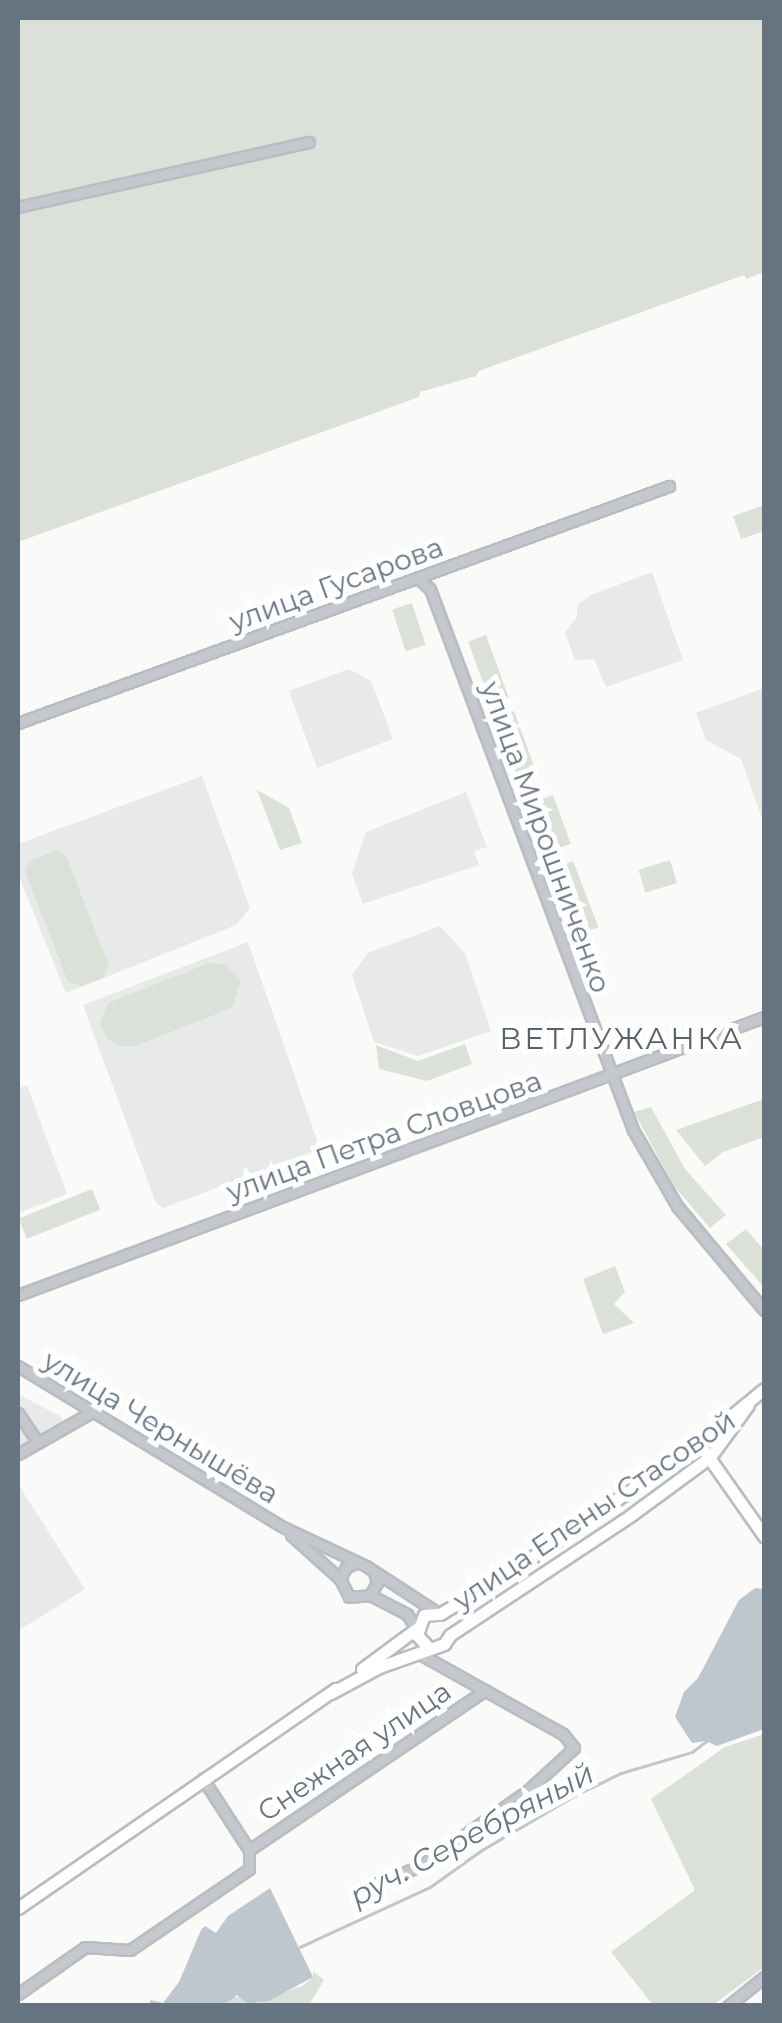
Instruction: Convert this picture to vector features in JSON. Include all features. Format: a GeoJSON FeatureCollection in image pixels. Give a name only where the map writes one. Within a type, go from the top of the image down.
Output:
{"type":"FeatureCollection","features":[{"type":"Feature","properties":{"kind":"main road","name":"улица Елены Стасовой"},"geometry":{"type":"LineString","coordinates":[[440,1614],[691,1449],[764,1389]]}},
{"type":"Feature","properties":{"kind":"main road","name":"улица Елены Стасовой"},"geometry":{"type":"LineString","coordinates":[[450,1635],[594,1541],[710,1457],[748,1405]]}},
{"type":"Feature","properties":{"kind":"main road"},"geometry":{"type":"LineString","coordinates":[[691,1449],[710,1457],[764,1536]]}},
{"type":"Feature","properties":{"kind":"main road"},"geometry":{"type":"LineString","coordinates":[[18,1908],[331,1693],[416,1629],[424,1616],[440,1614],[450,1625],[450,1635],[444,1644],[331,1693]]}},
{"type":"Feature","properties":{"kind":"main road"},"geometry":{"type":"LineString","coordinates":[[416,1629],[423,1650]]}},
{"type":"Feature","properties":{"kind":"street"},"geometry":{"type":"LineString","coordinates":[[18,207],[309,142]]}},
{"type":"Feature","properties":{"kind":"street","name":"улица Гусарова"},"geometry":{"type":"LineString","coordinates":[[18,723],[669,486]]}},
{"type":"Feature","properties":{"kind":"street","name":"улица Мирошниченко"},"geometry":{"type":"LineString","coordinates":[[418,578],[430,590],[612,1076],[649,1162],[677,1206],[764,1310]]}},
{"type":"Feature","properties":{"kind":"street","name":"улица Петра Словцова"},"geometry":{"type":"LineString","coordinates":[[18,1295],[764,1017]]}},
{"type":"Feature","properties":{"kind":"street","name":"улица Чернышёва"},"geometry":{"type":"LineString","coordinates":[[18,1366],[282,1526],[366,1566],[440,1614]]}},
{"type":"Feature","properties":{"kind":"street"},"geometry":{"type":"LineString","coordinates":[[18,1454],[92,1412]]}},
{"type":"Feature","properties":{"kind":"street"},"geometry":{"type":"LineString","coordinates":[[18,1413],[38,1442]]}},
{"type":"Feature","properties":{"kind":"street","name":"улица Чернышёва"},"geometry":{"type":"LineString","coordinates":[[282,1526],[340,1580],[349,1597],[370,1595],[407,1614],[416,1629]]}},
{"type":"Feature","properties":{"kind":"street"},"geometry":{"type":"LineString","coordinates":[[340,1580],[350,1564],[366,1566],[377,1578],[370,1595]]}},
{"type":"Feature","properties":{"kind":"street","name":"Снежная улица"},"geometry":{"type":"LineString","coordinates":[[378,1882],[435,1855],[527,1791],[574,1748],[563,1734],[423,1650]]}},
{"type":"Feature","properties":{"kind":"street","name":"Снежная улица"},"geometry":{"type":"LineString","coordinates":[[249,1850],[486,1690]]}},
{"type":"Feature","properties":{"kind":"street","name":"Снежная улица"},"geometry":{"type":"LineString","coordinates":[[18,1994],[85,1948],[130,1950],[249,1869],[249,1850],[202,1779]]}},
{"type":"Feature","properties":{"kind":"street"},"geometry":{"type":"LineString","coordinates":[[763,1979],[764,1992]]}},
{"type":"Feature","properties":{"kind":"street"},"geometry":{"type":"LineString","coordinates":[[728,2006],[763,1979]]}},
{"type":"Feature","properties":{"kind":"shaded area"},"geometry":{"type":"Polygon","coordinates":[[[18,18],[764,18],[764,272],[746,279],[744,275],[479,371],[476,376],[420,392],[419,397],[18,542],[18,18]]]}},
{"type":"Feature","properties":{"kind":"shaded area"},"geometry":{"type":"Polygon","coordinates":[[[764,505],[764,531],[741,539],[733,516],[764,505]]]}},
{"type":"Feature","properties":{"kind":"shaded area"},"geometry":{"type":"Polygon","coordinates":[[[652,572],[683,660],[606,687],[594,659],[575,660],[565,633],[577,617],[577,605],[591,595],[652,572]]]}},
{"type":"Feature","properties":{"kind":"shaded area"},"geometry":{"type":"Polygon","coordinates":[[[412,603],[426,645],[406,651],[392,609],[412,603]]]}},
{"type":"Feature","properties":{"kind":"shaded area"},"geometry":{"type":"Polygon","coordinates":[[[486,635],[509,699],[491,705],[468,641],[486,635]]]}},
{"type":"Feature","properties":{"kind":"shaded area"},"geometry":{"type":"Polygon","coordinates":[[[349,669],[371,681],[393,739],[317,768],[289,691],[349,669]]]}},
{"type":"Feature","properties":{"kind":"shaded area"},"geometry":{"type":"Polygon","coordinates":[[[764,688],[764,824],[741,759],[706,740],[696,713],[764,688]]]}},
{"type":"Feature","properties":{"kind":"shaded area"},"geometry":{"type":"Polygon","coordinates":[[[514,711],[537,773],[519,780],[496,717],[514,711]]]}},
{"type":"Feature","properties":{"kind":"shaded area"},"geometry":{"type":"Polygon","coordinates":[[[202,776],[250,908],[236,925],[66,993],[18,874],[18,844],[202,776]]]}},
{"type":"Feature","properties":{"kind":"shaded area"},"geometry":{"type":"Polygon","coordinates":[[[257,790],[289,808],[302,843],[280,850],[257,790]]]}},
{"type":"Feature","properties":{"kind":"shaded area"},"geometry":{"type":"Polygon","coordinates":[[[466,792],[487,847],[474,851],[479,865],[363,904],[352,874],[366,832],[466,792]]]}},
{"type":"Feature","properties":{"kind":"shaded area"},"geometry":{"type":"Polygon","coordinates":[[[553,795],[571,844],[541,855],[523,806],[553,795]]]}},
{"type":"Feature","properties":{"kind":"shaded area"},"geometry":{"type":"Polygon","coordinates":[[[57,850],[66,856],[109,966],[103,978],[82,986],[68,982],[25,871],[28,862],[57,850]]]}},
{"type":"Feature","properties":{"kind":"shaded area"},"geometry":{"type":"Polygon","coordinates":[[[670,860],[677,883],[645,893],[638,870],[670,860]]]}},
{"type":"Feature","properties":{"kind":"shaded area"},"geometry":{"type":"Polygon","coordinates":[[[573,861],[598,927],[577,936],[552,869],[573,861]]]}},
{"type":"Feature","properties":{"kind":"shaded area"},"geometry":{"type":"Polygon","coordinates":[[[440,926],[465,953],[491,1031],[418,1056],[374,1042],[352,975],[368,953],[440,926]]]}},
{"type":"Feature","properties":{"kind":"shaded area"},"geometry":{"type":"Polygon","coordinates":[[[248,942],[320,1149],[163,1208],[156,1203],[83,1005],[248,942]]]}},
{"type":"Feature","properties":{"kind":"shaded area"},"geometry":{"type":"Polygon","coordinates":[[[209,963],[225,964],[241,980],[232,1008],[135,1046],[119,1046],[107,1039],[100,1023],[108,1003],[209,963]]]}},
{"type":"Feature","properties":{"kind":"shaded area"},"geometry":{"type":"Polygon","coordinates":[[[465,1044],[472,1064],[427,1081],[379,1069],[376,1045],[418,1061],[465,1044]]]}},
{"type":"Feature","properties":{"kind":"shaded area"},"geometry":{"type":"Polygon","coordinates":[[[27,1085],[67,1194],[18,1213],[18,1089],[27,1085]]]}},
{"type":"Feature","properties":{"kind":"shaded area"},"geometry":{"type":"Polygon","coordinates":[[[764,1099],[764,1137],[723,1152],[705,1166],[676,1130],[764,1099]]]}},
{"type":"Feature","properties":{"kind":"shaded area"},"geometry":{"type":"Polygon","coordinates":[[[651,1107],[685,1169],[726,1215],[710,1228],[674,1186],[634,1112],[651,1107]]]}},
{"type":"Feature","properties":{"kind":"shaded area"},"geometry":{"type":"Polygon","coordinates":[[[92,1189],[100,1209],[27,1239],[19,1219],[92,1189]]]}},
{"type":"Feature","properties":{"kind":"shaded area"},"geometry":{"type":"Polygon","coordinates":[[[746,1229],[764,1250],[762,1285],[726,1244],[746,1229]]]}},
{"type":"Feature","properties":{"kind":"shaded area"},"geometry":{"type":"Polygon","coordinates":[[[615,1266],[625,1292],[614,1304],[634,1323],[603,1334],[583,1279],[615,1266]]]}},
{"type":"Feature","properties":{"kind":"shaded area"},"geometry":{"type":"Polygon","coordinates":[[[18,1394],[60,1416],[68,1434],[18,1463],[18,1394]]]}},
{"type":"Feature","properties":{"kind":"shaded area"},"geometry":{"type":"Polygon","coordinates":[[[18,1484],[85,1589],[18,1631],[18,1484]]]}},
{"type":"Feature","properties":{"kind":"shaded area"},"geometry":{"type":"Polygon","coordinates":[[[755,1588],[764,1589],[764,1729],[717,1746],[706,1741],[692,1743],[675,1717],[684,1692],[698,1678],[739,1600],[755,1588]]]}},
{"type":"Feature","properties":{"kind":"shaded area"},"geometry":{"type":"Polygon","coordinates":[[[764,1734],[764,1967],[713,2005],[653,2005],[611,1952],[695,1890],[651,1799],[725,1747],[764,1734]]]}},
{"type":"Feature","properties":{"kind":"shaded area"},"geometry":{"type":"Polygon","coordinates":[[[270,1888],[313,1977],[269,2001],[247,2003],[237,1995],[224,2005],[148,2005],[151,2000],[163,2003],[179,1982],[205,1926],[216,1933],[228,1916],[270,1888]]]}},
{"type":"Feature","properties":{"kind":"shaded area"},"geometry":{"type":"Polygon","coordinates":[[[313,1971],[324,1980],[309,2005],[224,2006],[231,1997],[275,1996],[302,1986],[313,1977],[313,1971]]]}},
{"type":"Feature","properties":{"kind":"waterway","name":"руч. Серебряный"},"geometry":{"type":"LineString","coordinates":[[300,1947],[430,1887],[482,1850],[574,1796],[621,1773],[692,1752],[709,1739]]}},
{"type":"Feature","properties":{"kind":"district","name":"ВЕТЛУЖАНКА"},"geometry":{"type":"Point","coordinates":[622,1039]}}]}
